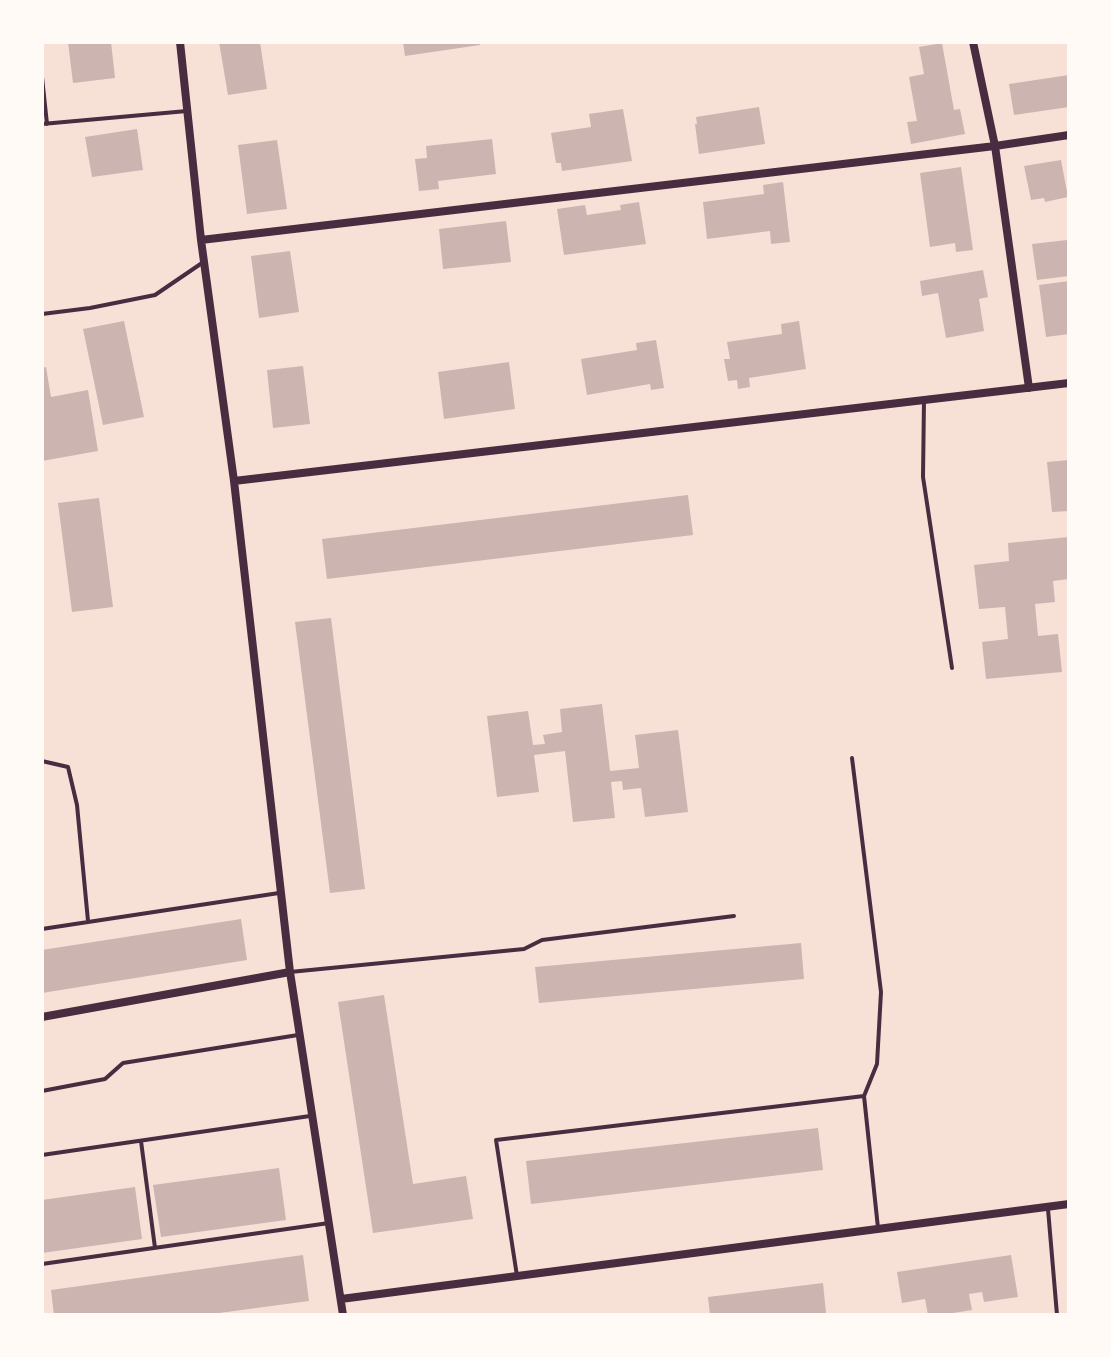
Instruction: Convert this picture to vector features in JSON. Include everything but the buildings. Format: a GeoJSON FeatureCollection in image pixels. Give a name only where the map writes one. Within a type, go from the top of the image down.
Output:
{"type":"FeatureCollection","features":[{"type":"Feature","properties":{"kind":"street"},"geometry":{"type":"LineString","coordinates":[[180,42],[201,240],[234,481],[290,972],[343,1315]]}},
{"type":"Feature","properties":{"kind":"street"},"geometry":{"type":"LineString","coordinates":[[973,42],[995,146],[1029,388]]}},
{"type":"Feature","properties":{"kind":"street"},"geometry":{"type":"LineString","coordinates":[[201,240],[1069,135]]}},
{"type":"Feature","properties":{"kind":"street"},"geometry":{"type":"LineString","coordinates":[[234,481],[1069,383]]}},
{"type":"Feature","properties":{"kind":"street"},"geometry":{"type":"LineString","coordinates":[[42,1017],[290,972]]}},
{"type":"Feature","properties":{"kind":"street"},"geometry":{"type":"LineString","coordinates":[[341,1299],[1069,1204]]}},
{"type":"Feature","properties":{"kind":"lane"},"geometry":{"type":"LineString","coordinates":[[42,77],[45,124],[187,111]]}},
{"type":"Feature","properties":{"kind":"lane"},"geometry":{"type":"LineString","coordinates":[[42,314],[155,295],[204,261]]}},
{"type":"Feature","properties":{"kind":"lane"},"geometry":{"type":"LineString","coordinates":[[924,400],[923,477],[952,668]]}},
{"type":"Feature","properties":{"kind":"lane"},"geometry":{"type":"LineString","coordinates":[[852,758],[881,992],[877,1064],[864,1096],[878,1228]]}},
{"type":"Feature","properties":{"kind":"lane"},"geometry":{"type":"LineString","coordinates":[[42,761],[68,767],[77,805],[88,921]]}},
{"type":"Feature","properties":{"kind":"lane"},"geometry":{"type":"LineString","coordinates":[[42,929],[281,893]]}},
{"type":"Feature","properties":{"kind":"lane"},"geometry":{"type":"LineString","coordinates":[[290,972],[524,949],[542,940],[734,916]]}},
{"type":"Feature","properties":{"kind":"lane"},"geometry":{"type":"LineString","coordinates":[[42,1091],[105,1079],[123,1063],[300,1034]]}},
{"type":"Feature","properties":{"kind":"lane"},"geometry":{"type":"LineString","coordinates":[[517,1276],[496,1140],[864,1096]]}},
{"type":"Feature","properties":{"kind":"lane"},"geometry":{"type":"LineString","coordinates":[[42,1155],[312,1116]]}},
{"type":"Feature","properties":{"kind":"lane"},"geometry":{"type":"LineString","coordinates":[[141,1141],[155,1248]]}},
{"type":"Feature","properties":{"kind":"lane"},"geometry":{"type":"LineString","coordinates":[[1048,1206],[1057,1315]]}},
{"type":"Feature","properties":{"kind":"lane"},"geometry":{"type":"LineString","coordinates":[[42,1264],[329,1223]]}}]}
